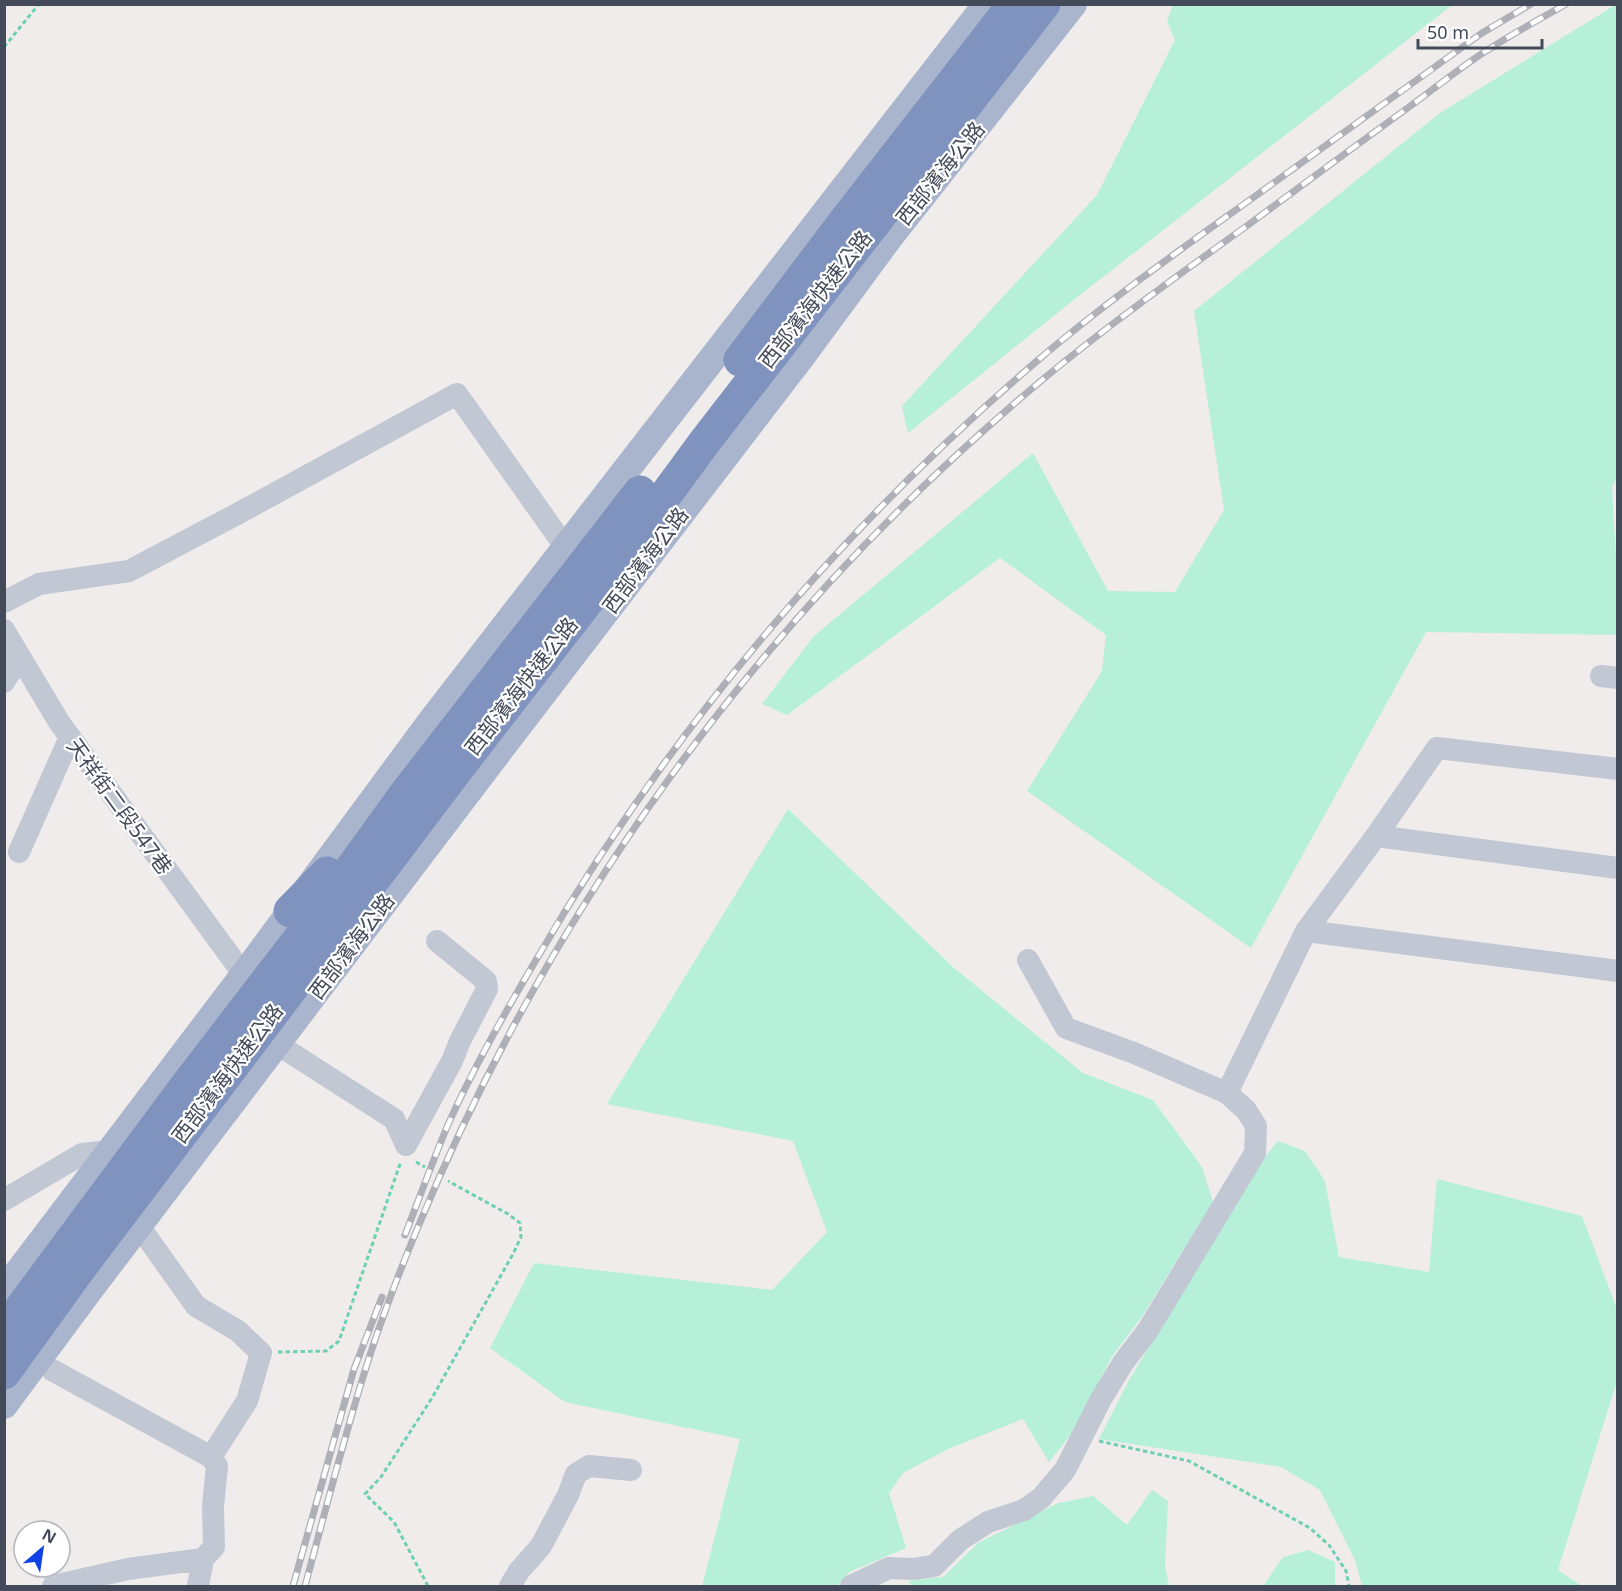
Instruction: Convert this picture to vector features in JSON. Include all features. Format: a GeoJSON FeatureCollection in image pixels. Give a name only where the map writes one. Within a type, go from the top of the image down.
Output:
{"type":"FeatureCollection","features":[{"type":"Feature","properties":{"kind":"highway","name":"西部濱海快速公路"},"geometry":{"type":"LineString","coordinates":[[4,1330],[179,1095],[323,908],[406,793],[630,506],[845,221],[1014,4]]}},
{"type":"Feature","properties":{"kind":"highway","name":"西部濱海快速公路"},"geometry":{"type":"LineString","coordinates":[[4,1373],[77,1272],[460,764],[592,594],[706,440],[1044,4]]}},
{"type":"Feature","properties":{"kind":"highway"},"geometry":{"type":"LineString","coordinates":[[706,440],[891,235]]}},
{"type":"Feature","properties":{"kind":"highway"},"geometry":{"type":"LineString","coordinates":[[290,911],[406,793]]}},
{"type":"Feature","properties":{"kind":"main road"},"geometry":{"type":"LineString","coordinates":[[4,1291],[244,975],[430,723],[987,4]]}},
{"type":"Feature","properties":{"kind":"main road","name":"西部濱海公路"},"geometry":{"type":"LineString","coordinates":[[4,1405],[517,727],[801,357],[891,235],[1073,4]]}},
{"type":"Feature","properties":{"kind":"street"},"geometry":{"type":"LineString","coordinates":[[4,602],[39,584],[129,571],[457,394],[566,548]]}},
{"type":"Feature","properties":{"kind":"street","name":"天祥街二段547巷"},"geometry":{"type":"LineString","coordinates":[[4,630],[70,737],[244,975]]}},
{"type":"Feature","properties":{"kind":"street"},"geometry":{"type":"LineString","coordinates":[[4,682],[20,656]]}},
{"type":"Feature","properties":{"kind":"street"},"geometry":{"type":"LineString","coordinates":[[19,852],[70,737]]}},
{"type":"Feature","properties":{"kind":"street"},"geometry":{"type":"LineString","coordinates":[[1227,1093],[1306,931],[1437,748],[1617,769]]}},
{"type":"Feature","properties":{"kind":"street"},"geometry":{"type":"LineString","coordinates":[[1376,836],[1617,868]]}},
{"type":"Feature","properties":{"kind":"street"},"geometry":{"type":"LineString","coordinates":[[1306,931],[1617,971]]}},
{"type":"Feature","properties":{"kind":"street"},"geometry":{"type":"LineString","coordinates":[[406,1145],[452,1062],[460,1041],[487,989],[486,981],[437,941]]}},
{"type":"Feature","properties":{"kind":"street"},"geometry":{"type":"LineString","coordinates":[[851,1587],[889,1568],[913,1569],[934,1566],[960,1540],[988,1522],[1024,1510],[1041,1498],[1065,1470],[1101,1399],[1123,1363],[1148,1330],[1255,1153],[1256,1126],[1245,1110],[1227,1093],[1134,1053],[1066,1028],[1028,960]]}},
{"type":"Feature","properties":{"kind":"street"},"geometry":{"type":"LineString","coordinates":[[277,1044],[394,1119],[406,1145]]}},
{"type":"Feature","properties":{"kind":"street"},"geometry":{"type":"LineString","coordinates":[[8,1190],[82,1154],[110,1151]]}},
{"type":"Feature","properties":{"kind":"street"},"geometry":{"type":"LineString","coordinates":[[139,1226],[196,1306],[238,1331],[261,1353],[247,1401],[211,1457]]}},
{"type":"Feature","properties":{"kind":"street"},"geometry":{"type":"LineString","coordinates":[[52,1370],[211,1457],[217,1466],[213,1506],[214,1547],[203,1559],[198,1587]]}},
{"type":"Feature","properties":{"kind":"street"},"geometry":{"type":"LineString","coordinates":[[510,1587],[519,1571],[541,1546],[568,1495],[576,1474],[589,1466],[631,1470]]}},
{"type":"Feature","properties":{"kind":"street"},"geometry":{"type":"LineString","coordinates":[[53,1587],[128,1569],[203,1559]]}},
{"type":"Feature","properties":{"kind":"path"},"geometry":{"type":"LineString","coordinates":[[4,47],[39,4]]}},
{"type":"Feature","properties":{"kind":"path"},"geometry":{"type":"LineString","coordinates":[[261,1353],[326,1351],[339,1341],[406,1145]]}},
{"type":"Feature","properties":{"kind":"path"},"geometry":{"type":"LineString","coordinates":[[428,1587],[394,1522],[365,1494],[381,1476],[432,1398],[521,1237],[520,1223],[448,1181]]}},
{"type":"Feature","properties":{"kind":"path"},"geometry":{"type":"LineString","coordinates":[[1082,1438],[1189,1461],[1310,1528],[1329,1545],[1346,1571],[1349,1587]]}},
{"type":"Feature","properties":{"kind":"green space"},"geometry":{"type":"Polygon","coordinates":[[[1617,4],[1618,475],[1612,487],[1617,574],[1617,635],[1426,632],[1251,948],[1027,791],[1102,671],[1106,635],[1000,558],[787,715],[762,704],[814,636],[1033,453],[1108,591],[1175,592],[1224,510],[1194,311],[1440,113],[1617,4]]]}},
{"type":"Feature","properties":{"kind":"green space"},"geometry":{"type":"Polygon","coordinates":[[[1173,5],[1452,5],[1080,295],[908,433],[902,406],[1097,195],[1175,40],[1167,21],[1173,5]]]}},
{"type":"Feature","properties":{"kind":"green space"},"geometry":{"type":"Polygon","coordinates":[[[788,809],[954,968],[1083,1073],[1153,1100],[1202,1167],[1213,1202],[1143,1315],[1111,1358],[1076,1428],[1049,1462],[1023,1419],[948,1449],[903,1473],[889,1493],[906,1548],[849,1572],[837,1586],[702,1586],[740,1439],[565,1402],[490,1348],[534,1263],[772,1290],[827,1232],[793,1141],[607,1104],[788,809]]]}},
{"type":"Feature","properties":{"kind":"green space"},"geometry":{"type":"Polygon","coordinates":[[[1278,1141],[1305,1151],[1325,1181],[1339,1257],[1429,1272],[1437,1179],[1582,1216],[1617,1309],[1617,1381],[1558,1570],[1582,1586],[1362,1586],[1355,1560],[1320,1490],[1281,1467],[1099,1439],[1129,1380],[1258,1165],[1278,1141]]]}},
{"type":"Feature","properties":{"kind":"green space"},"geometry":{"type":"Polygon","coordinates":[[[1152,1490],[1168,1501],[1165,1566],[1169,1586],[913,1586],[908,1581],[943,1577],[978,1543],[1058,1503],[1093,1496],[1127,1525],[1152,1490]]]}},
{"type":"Feature","properties":{"kind":"green space"},"geometry":{"type":"Polygon","coordinates":[[[1308,1550],[1335,1562],[1335,1586],[1263,1586],[1283,1557],[1308,1550]]]}},
{"type":"Feature","properties":{"kind":"railway"},"geometry":{"type":"LineString","coordinates":[[405,1235],[447,1127],[467,1084],[512,1001],[587,876],[642,795],[700,716],[761,640],[826,566],[893,495],[964,426],[1037,361],[1090,318],[1482,33],[1531,4]]}},
{"type":"Feature","properties":{"kind":"railway"},"geometry":{"type":"LineString","coordinates":[[305,1586],[348,1427],[376,1337],[418,1227],[470,1111],[529,998],[594,889],[665,784],[742,683],[825,587],[914,496],[1007,410],[1065,361],[1125,314],[1461,68],[1503,40],[1566,4]]}},
{"type":"Feature","properties":{"kind":"railway"},"geometry":{"type":"LineString","coordinates":[[293,1586],[354,1369],[382,1297]]}}]}
